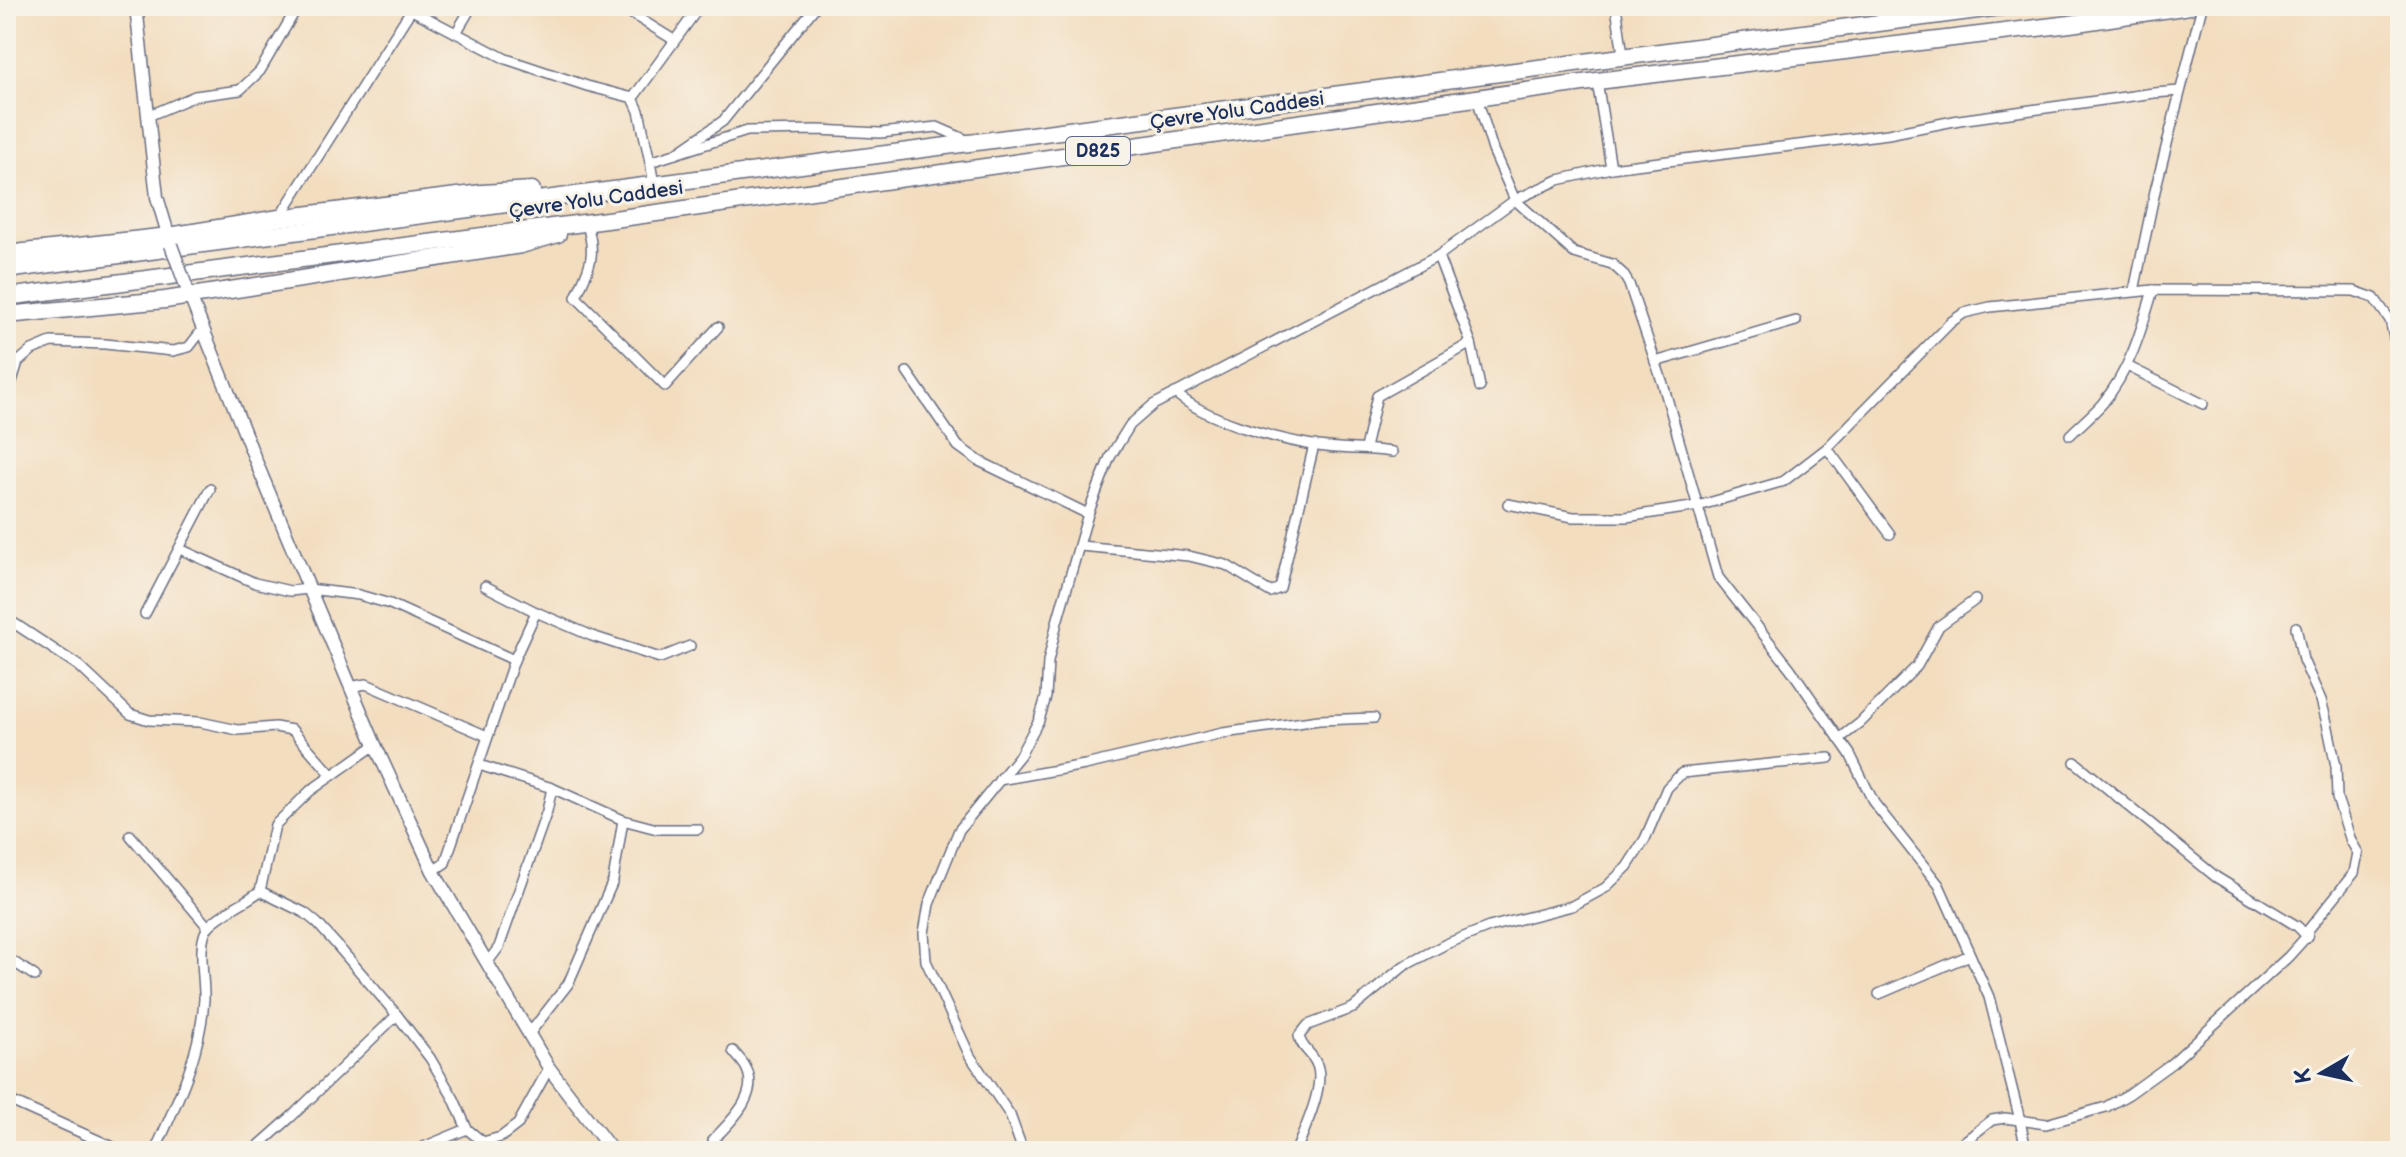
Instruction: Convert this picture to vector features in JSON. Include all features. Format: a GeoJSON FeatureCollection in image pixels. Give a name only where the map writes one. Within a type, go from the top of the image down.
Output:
{"type":"FeatureCollection","features":[{"type":"Feature","properties":{"kind":"highway","name":"Çevre Yolu Caddesi"},"geometry":{"type":"LineString","coordinates":[[6,270],[2008,6]]}},
{"type":"Feature","properties":{"kind":"highway","name":"Çevre Yolu Caddesi"},"geometry":{"type":"LineString","coordinates":[[6,297],[607,220],[1597,81],[2070,24],[2189,6]]}},
{"type":"Feature","properties":{"kind":"highway"},"geometry":{"type":"LineString","coordinates":[[6,254],[170,240],[279,218],[482,193],[654,184]]}},
{"type":"Feature","properties":{"kind":"highway"},"geometry":{"type":"LineString","coordinates":[[6,315],[521,245],[607,220]]}},
{"type":"Feature","properties":{"kind":"street"},"geometry":{"type":"LineString","coordinates":[[136,6],[157,197],[203,329],[309,589],[433,871],[549,1068],[612,1151]]}},
{"type":"Feature","properties":{"kind":"street"},"geometry":{"type":"LineString","coordinates":[[148,116],[195,96],[240,90],[260,71],[298,6]]}},
{"type":"Feature","properties":{"kind":"street"},"geometry":{"type":"LineString","coordinates":[[456,33],[472,6]]}},
{"type":"Feature","properties":{"kind":"street"},"geometry":{"type":"LineString","coordinates":[[619,6],[674,40]]}},
{"type":"Feature","properties":{"kind":"street"},"geometry":{"type":"LineString","coordinates":[[633,98],[700,6]]}},
{"type":"Feature","properties":{"kind":"street"},"geometry":{"type":"LineString","coordinates":[[675,154],[723,121],[816,6]]}},
{"type":"Feature","properties":{"kind":"street"},"geometry":{"type":"LineString","coordinates":[[1616,6],[1623,55]]}},
{"type":"Feature","properties":{"kind":"street"},"geometry":{"type":"LineString","coordinates":[[2134,291],[2155,191],[2202,6]]}},
{"type":"Feature","properties":{"kind":"street"},"geometry":{"type":"LineString","coordinates":[[279,218],[408,8],[506,59],[633,98]]}},
{"type":"Feature","properties":{"kind":"street"},"geometry":{"type":"LineString","coordinates":[[1597,81],[1611,168]]}},
{"type":"Feature","properties":{"kind":"street"},"geometry":{"type":"LineString","coordinates":[[1023,1151],[1010,1115],[970,1056],[926,961],[924,933],[929,904],[959,830],[1020,755],[1039,720],[1046,697],[1048,662],[1057,622],[1088,514],[1110,457],[1130,425],[1153,405],[1438,256],[1515,200],[1558,180],[1611,168],[1888,134],[1959,120],[2180,91]]}},
{"type":"Feature","properties":{"kind":"street"},"geometry":{"type":"LineString","coordinates":[[633,98],[639,111],[654,184]]}},
{"type":"Feature","properties":{"kind":"street"},"geometry":{"type":"LineString","coordinates":[[1477,98],[1493,150],[1515,200],[1574,253],[1612,264],[1629,284],[1718,577],[1790,668],[1850,754],[1874,803],[1939,885],[1989,997],[2026,1151]]}},
{"type":"Feature","properties":{"kind":"street"},"geometry":{"type":"LineString","coordinates":[[650,162],[747,131],[880,133],[937,127],[974,144]]}},
{"type":"Feature","properties":{"kind":"street"},"geometry":{"type":"LineString","coordinates":[[587,225],[593,244],[592,262],[576,297],[665,386],[718,327]]}},
{"type":"Feature","properties":{"kind":"street"},"geometry":{"type":"LineString","coordinates":[[1438,256],[1471,343],[1480,387]]}},
{"type":"Feature","properties":{"kind":"street"},"geometry":{"type":"LineString","coordinates":[[2070,435],[2102,404],[2127,366],[2139,341],[2153,290]]}},
{"type":"Feature","properties":{"kind":"street"},"geometry":{"type":"LineString","coordinates":[[1508,504],[1573,517],[1626,517],[1698,506],[1784,481],[1827,448],[1951,322],[1964,313],[1990,307],[2153,290],[2354,291],[2374,298],[2390,320],[2400,364]]}},
{"type":"Feature","properties":{"kind":"street"},"geometry":{"type":"LineString","coordinates":[[1655,362],[1796,321]]}},
{"type":"Feature","properties":{"kind":"street"},"geometry":{"type":"LineString","coordinates":[[6,400],[18,362],[32,350],[51,342],[173,351],[189,347],[203,329]]}},
{"type":"Feature","properties":{"kind":"street"},"geometry":{"type":"LineString","coordinates":[[1365,448],[1377,396],[1471,343]]}},
{"type":"Feature","properties":{"kind":"street"},"geometry":{"type":"LineString","coordinates":[[2127,366],[2203,404]]}},
{"type":"Feature","properties":{"kind":"street"},"geometry":{"type":"LineString","coordinates":[[907,372],[958,446],[979,461],[1088,514]]}},
{"type":"Feature","properties":{"kind":"street"},"geometry":{"type":"LineString","coordinates":[[1175,393],[1188,404],[1231,424],[1314,445],[1392,452]]}},
{"type":"Feature","properties":{"kind":"street"},"geometry":{"type":"LineString","coordinates":[[1080,546],[1201,559],[1226,565],[1270,592],[1280,588],[1314,445]]}},
{"type":"Feature","properties":{"kind":"street"},"geometry":{"type":"LineString","coordinates":[[1827,448],[1890,534]]}},
{"type":"Feature","properties":{"kind":"street"},"geometry":{"type":"LineString","coordinates":[[145,614],[210,489]]}},
{"type":"Feature","properties":{"kind":"street"},"geometry":{"type":"LineString","coordinates":[[180,549],[255,583],[290,591],[309,589],[359,595],[390,604],[514,660]]}},
{"type":"Feature","properties":{"kind":"street"},"geometry":{"type":"LineString","coordinates":[[485,586],[592,636],[660,658],[690,646]]}},
{"type":"Feature","properties":{"kind":"street"},"geometry":{"type":"LineString","coordinates":[[1839,739],[1860,723],[1917,666],[1939,626],[1975,600]]}},
{"type":"Feature","properties":{"kind":"street"},"geometry":{"type":"LineString","coordinates":[[433,871],[445,863],[514,660],[536,612]]}},
{"type":"Feature","properties":{"kind":"street"},"geometry":{"type":"LineString","coordinates":[[6,618],[79,666],[124,711],[136,717],[200,722],[238,730],[275,727],[292,730],[332,775]]}},
{"type":"Feature","properties":{"kind":"street"},"geometry":{"type":"LineString","coordinates":[[1952,1151],[1992,1120],[2005,1118],[2046,1124],[2106,1107],[2129,1094],[2172,1063],[2288,957],[2354,873],[2358,853],[2337,798],[2336,766],[2327,723],[2321,700],[2303,660],[2296,627]]}},
{"type":"Feature","properties":{"kind":"street"},"geometry":{"type":"LineString","coordinates":[[350,687],[366,684],[487,736]]}},
{"type":"Feature","properties":{"kind":"street"},"geometry":{"type":"LineString","coordinates":[[999,780],[1085,765],[1223,733],[1319,720],[1374,718]]}},
{"type":"Feature","properties":{"kind":"street"},"geometry":{"type":"LineString","coordinates":[[155,1151],[190,1071],[200,1033],[204,1000],[202,942],[208,927],[260,891],[275,825],[310,791],[375,745]]}},
{"type":"Feature","properties":{"kind":"street"},"geometry":{"type":"LineString","coordinates":[[1296,1151],[1319,1078],[1317,1064],[1301,1044],[1299,1036],[1308,1025],[1353,1008],[1404,966],[1446,944],[1489,927],[1572,906],[1605,888],[1627,867],[1645,839],[1667,788],[1682,773],[1829,758]]}},
{"type":"Feature","properties":{"kind":"street"},"geometry":{"type":"LineString","coordinates":[[2075,762],[2216,877],[2297,926],[2307,936]]}},
{"type":"Feature","properties":{"kind":"street"},"geometry":{"type":"LineString","coordinates":[[479,765],[552,788],[623,820],[657,829],[698,829]]}},
{"type":"Feature","properties":{"kind":"street"},"geometry":{"type":"LineString","coordinates":[[487,963],[499,947],[547,811],[552,788]]}},
{"type":"Feature","properties":{"kind":"street"},"geometry":{"type":"LineString","coordinates":[[529,1034],[568,984],[613,881],[623,820]]}},
{"type":"Feature","properties":{"kind":"street"},"geometry":{"type":"LineString","coordinates":[[130,835],[208,927]]}},
{"type":"Feature","properties":{"kind":"street"},"geometry":{"type":"LineString","coordinates":[[260,891],[281,900],[317,923],[430,1058],[467,1129],[483,1142],[501,1137],[518,1124],[549,1068]]}},
{"type":"Feature","properties":{"kind":"street"},"geometry":{"type":"LineString","coordinates":[[1879,994],[1970,955]]}},
{"type":"Feature","properties":{"kind":"street"},"geometry":{"type":"LineString","coordinates":[[6,957],[35,976]]}},
{"type":"Feature","properties":{"kind":"street"},"geometry":{"type":"LineString","coordinates":[[244,1151],[256,1148],[280,1128],[397,1015]]}},
{"type":"Feature","properties":{"kind":"street"},"geometry":{"type":"LineString","coordinates":[[718,1151],[713,1140],[742,1109],[749,1089],[748,1069],[733,1051]]}},
{"type":"Feature","properties":{"kind":"street"},"geometry":{"type":"LineString","coordinates":[[6,1099],[122,1151]]}},
{"type":"Feature","properties":{"kind":"street"},"geometry":{"type":"LineString","coordinates":[[414,1151],[467,1129]]}}]}
